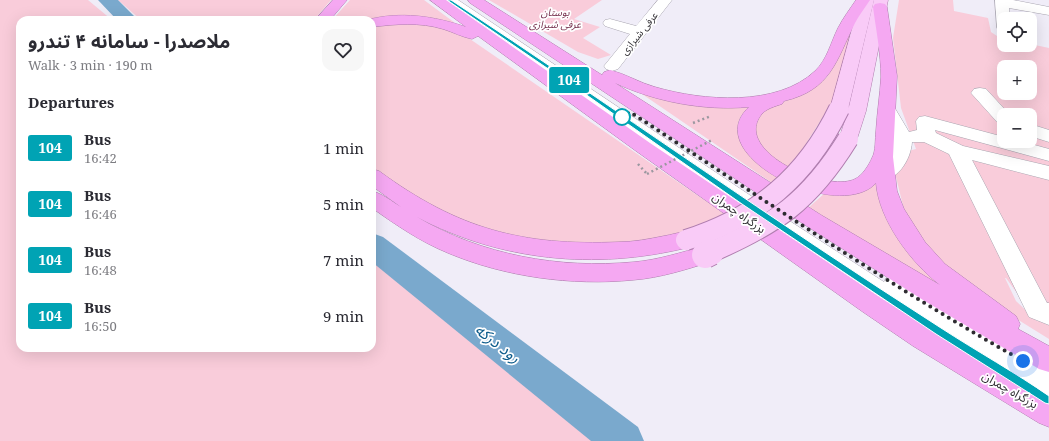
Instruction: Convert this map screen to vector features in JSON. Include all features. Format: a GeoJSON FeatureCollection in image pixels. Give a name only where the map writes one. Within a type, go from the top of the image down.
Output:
{"type":"FeatureCollection","features":[{"type":"Feature","properties":{"kind":"highway"},"geometry":{"type":"LineString","coordinates":[[326,16],[340,0]]}},
{"type":"Feature","properties":{"kind":"highway","name":"بزرگراه چمران"},"geometry":{"type":"LineString","coordinates":[[437,0],[643,147],[872,305],[922,338],[1049,413]]}},
{"type":"Feature","properties":{"kind":"highway"},"geometry":{"type":"LineString","coordinates":[[475,0],[813,220],[932,293],[1049,360]]}},
{"type":"Feature","properties":{"kind":"highway"},"geometry":{"type":"LineString","coordinates":[[884,165],[863,184],[850,188],[836,189],[807,183],[784,173],[765,162],[748,141],[746,130],[753,113],[761,107],[811,82],[827,67],[848,23],[873,2],[889,76],[884,165],[887,191],[893,209],[902,226],[917,248],[937,270],[1049,357]]}},
{"type":"Feature","properties":{"kind":"highway"},"geometry":{"type":"LineString","coordinates":[[376,22],[403,19],[441,23],[508,51]]}},
{"type":"Feature","properties":{"kind":"highway"},"geometry":{"type":"LineString","coordinates":[[553,51],[637,87],[676,97],[728,102],[780,97]]}},
{"type":"Feature","properties":{"kind":"highway"},"geometry":{"type":"LineString","coordinates":[[376,179],[407,202],[462,230],[514,245],[548,250],[600,252],[632,250],[686,240]]}},
{"type":"Feature","properties":{"kind":"highway"},"geometry":{"type":"LineString","coordinates":[[376,201],[456,247],[492,259],[530,267],[578,271],[634,271],[669,265],[705,255]]}},
{"type":"Feature","properties":{"kind":"main road"},"geometry":{"type":"LineString","coordinates":[[705,255],[760,230],[795,206],[825,177],[837,159],[848,139],[857,111],[868,27],[873,2]]}},
{"type":"Feature","properties":{"kind":"main road"},"geometry":{"type":"LineString","coordinates":[[686,240],[714,231],[741,218],[774,195],[801,168],[825,137],[839,109],[868,27]]}},
{"type":"Feature","properties":{"kind":"street"},"geometry":{"type":"LineString","coordinates":[[449,0],[939,332],[1049,399]]}},
{"type":"Feature","properties":{"kind":"street"},"geometry":{"type":"LineString","coordinates":[[462,0],[842,251],[958,324],[1049,376]]}},
{"type":"Feature","properties":{"kind":"street","name":"عرفی شیرازی"},"geometry":{"type":"LineString","coordinates":[[612,66],[665,0]]}},
{"type":"Feature","properties":{"kind":"street"},"geometry":{"type":"LineString","coordinates":[[1003,12],[1002,1],[1049,10]]}},
{"type":"Feature","properties":{"kind":"street"},"geometry":{"type":"LineString","coordinates":[[610,24],[640,32]]}},
{"type":"Feature","properties":{"kind":"street"},"geometry":{"type":"LineString","coordinates":[[980,93],[997,111]]}},
{"type":"Feature","properties":{"kind":"street"},"geometry":{"type":"LineString","coordinates":[[884,165],[901,155],[904,147],[895,122],[887,109]]}},
{"type":"Feature","properties":{"kind":"street"},"geometry":{"type":"LineString","coordinates":[[927,136],[925,121],[1049,156]]}},
{"type":"Feature","properties":{"kind":"street"},"geometry":{"type":"LineString","coordinates":[[1037,132],[1049,136]]}},
{"type":"Feature","properties":{"kind":"street"},"geometry":{"type":"LineString","coordinates":[[902,139],[916,136],[927,136],[957,150],[1049,173]]}},
{"type":"Feature","properties":{"kind":"street"},"geometry":{"type":"LineString","coordinates":[[957,150],[1038,310],[1049,314]]}},
{"type":"Feature","properties":{"kind":"path"},"geometry":{"type":"LineString","coordinates":[[694,123],[714,115]]}},
{"type":"Feature","properties":{"kind":"path"},"geometry":{"type":"LineString","coordinates":[[647,174],[712,140]]}},
{"type":"Feature","properties":{"kind":"green space"},"geometry":{"type":"Polygon","coordinates":[[[0,0],[88,0],[107,16],[16,16],[16,352],[376,352],[376,241],[644,441],[0,441],[0,0]]]}},
{"type":"Feature","properties":{"kind":"green space"},"geometry":{"type":"Polygon","coordinates":[[[118,0],[331,0],[317,16],[136,16],[118,0]]]}},
{"type":"Feature","properties":{"kind":"green space"},"geometry":{"type":"Polygon","coordinates":[[[350,0],[424,0],[455,23],[425,17],[376,20],[376,16],[336,16],[350,0]]]}},
{"type":"Feature","properties":{"kind":"green space","name":"بوستان عرفی شیرازی"},"geometry":{"type":"Polygon","coordinates":[[[489,0],[602,0],[574,19],[600,27],[583,38],[611,55],[598,59],[578,52],[489,0]]]}},
{"type":"Feature","properties":{"kind":"green space"},"geometry":{"type":"Polygon","coordinates":[[[899,0],[953,0],[954,11],[988,18],[991,32],[997,36],[997,52],[1037,52],[1037,45],[1049,48],[1049,339],[983,298],[939,261],[906,218],[895,173],[908,151],[916,149],[901,108],[893,38],[899,0]],[[1006,278],[1016,301],[1038,322],[1006,278]]]}},
{"type":"Feature","properties":{"kind":"green space"},"geometry":{"type":"Polygon","coordinates":[[[427,23],[467,37],[729,217],[688,234],[602,246],[515,239],[456,220],[389,181],[376,170],[376,25],[427,23]]]}},
{"type":"Feature","properties":{"kind":"green space"},"geometry":{"type":"Polygon","coordinates":[[[851,26],[844,71],[836,96],[790,169],[767,156],[752,134],[761,112],[807,91],[827,77],[851,26]]]}},
{"type":"Feature","properties":{"kind":"green space"},"geometry":{"type":"Polygon","coordinates":[[[642,94],[661,97],[760,102],[745,111],[739,121],[739,131],[744,142],[752,151],[783,178],[775,185],[642,94]]]}},
{"type":"Feature","properties":{"kind":"green space"},"geometry":{"type":"Polygon","coordinates":[[[878,177],[882,198],[981,309],[807,209],[826,192],[878,177]]]}},
{"type":"Feature","properties":{"kind":"waterway","name":"رود درکه"},"geometry":{"type":"LineString","coordinates":[[107,0],[124,16]]}},
{"type":"Feature","properties":{"kind":"waterway","name":"رود درکه"},"geometry":{"type":"LineString","coordinates":[[376,248],[623,441]]}},
{"type":"Feature","properties":{"kind":"bus line","name":"104"},"geometry":{"type":"LineString","coordinates":[[449,0],[939,332],[1049,399]]}},
{"type":"Feature","properties":{"kind":"route"},"geometry":{"type":"LineString","coordinates":[[622,117],[630,112],[874,272],[958,324],[1023,361]]}}]}
